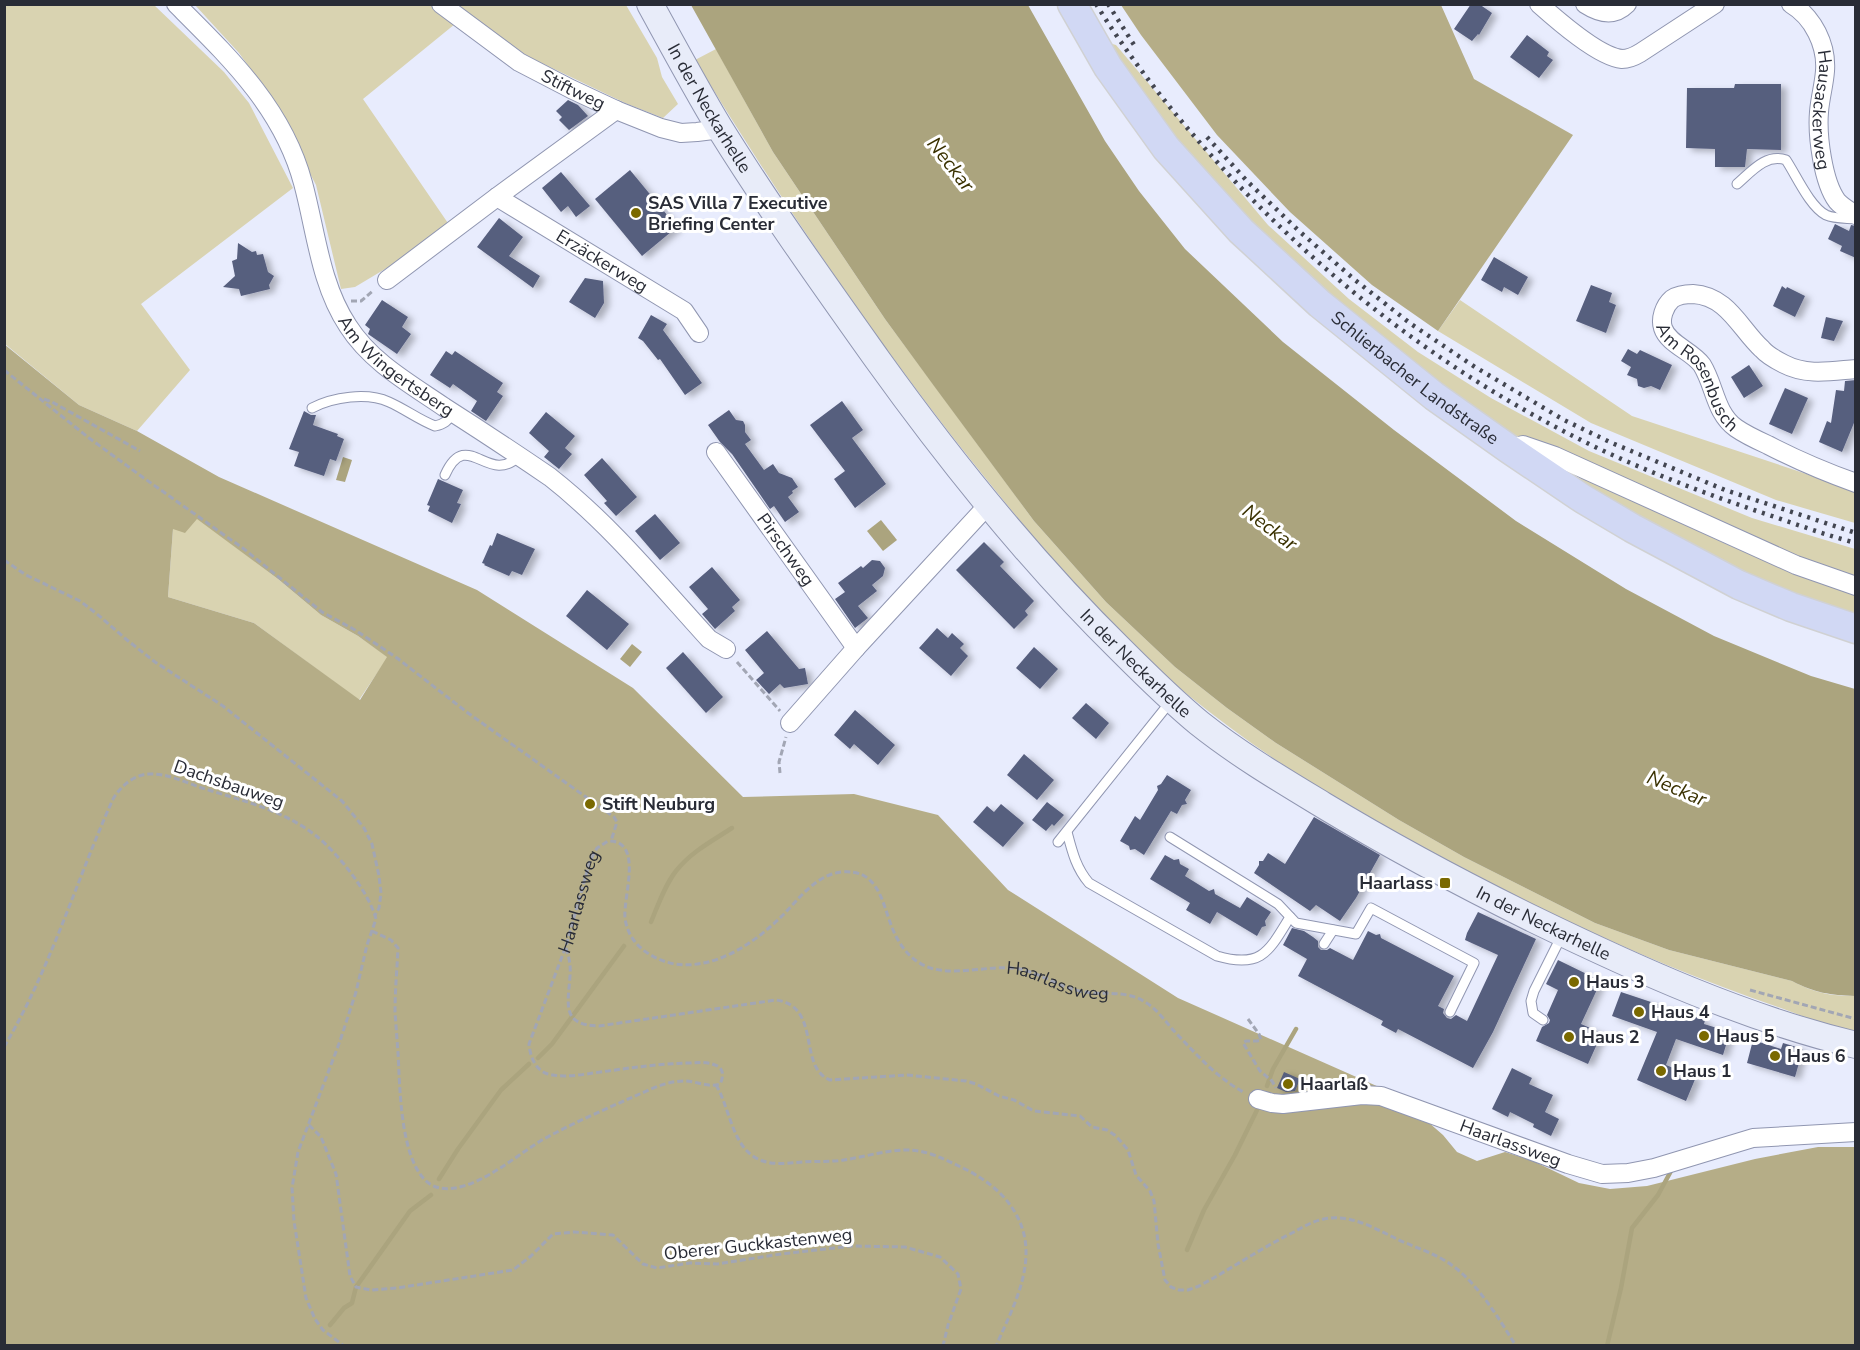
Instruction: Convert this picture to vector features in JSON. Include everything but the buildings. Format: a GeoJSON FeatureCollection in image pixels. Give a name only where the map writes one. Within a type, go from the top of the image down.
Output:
{"type":"FeatureCollection","features":[{"type":"Feature","properties":{"kind":"main road","name":"In der Neckarhelle"},"geometry":{"type":"LineString","coordinates":[[650,4],[721,129],[843,313],[915,414],[1058,587],[1172,700],[1262,768],[1357,826],[1468,886],[1563,933],[1735,1008],[1856,1046]]}},
{"type":"Feature","properties":{"kind":"main road","name":"Schlierbacher Landstraße"},"geometry":{"type":"LineString","coordinates":[[1072,4],[1108,67],[1166,148],[1242,231],[1320,304],[1434,396],[1583,498],[1695,562],[1739,585],[1791,607],[1856,629]]}},
{"type":"Feature","properties":{"kind":"street","name":"Am Wingertsberg"},"geometry":{"type":"LineString","coordinates":[[176,4],[254,87],[276,121],[295,159],[303,182],[326,279],[340,314],[363,346],[382,364],[550,477],[591,510],[709,639],[726,649]]}},
{"type":"Feature","properties":{"kind":"street","name":"Stiftweg"},"geometry":{"type":"LineString","coordinates":[[441,4],[519,62],[616,110],[661,128],[681,133],[721,129]]}},
{"type":"Feature","properties":{"kind":"street"},"geometry":{"type":"LineString","coordinates":[[1539,4],[1561,23],[1603,52],[1622,59],[1640,53],[1715,4]]}},
{"type":"Feature","properties":{"kind":"street"},"geometry":{"type":"LineString","coordinates":[[1585,4],[1598,11],[1610,13],[1621,10],[1628,4]]}},
{"type":"Feature","properties":{"kind":"street","name":"Hausackerweg"},"geometry":{"type":"LineString","coordinates":[[1791,4],[1813,24],[1825,54],[1819,119],[1824,175],[1839,203],[1856,217]]}},
{"type":"Feature","properties":{"kind":"street"},"geometry":{"type":"LineString","coordinates":[[387,280],[616,110]]}},
{"type":"Feature","properties":{"kind":"street","name":"Erzäckerweg"},"geometry":{"type":"LineString","coordinates":[[496,197],[684,311],[699,333]]}},
{"type":"Feature","properties":{"kind":"street","name":"Am Rosenbusch"},"geometry":{"type":"LineString","coordinates":[[1856,369],[1809,372],[1784,364],[1760,347],[1726,308],[1702,296],[1692,294],[1678,296],[1669,301],[1662,315],[1665,334],[1703,366],[1723,415],[1734,427],[1804,463],[1856,483]]}},
{"type":"Feature","properties":{"kind":"street"},"geometry":{"type":"LineString","coordinates":[[1509,449],[1523,445],[1555,456],[1796,565],[1856,586]]}},
{"type":"Feature","properties":{"kind":"street","name":"Pirschweg"},"geometry":{"type":"LineString","coordinates":[[716,452],[856,648]]}},
{"type":"Feature","properties":{"kind":"street"},"geometry":{"type":"LineString","coordinates":[[786,718],[856,648],[988,505]]}},
{"type":"Feature","properties":{"kind":"street","name":"Haarlassweg"},"geometry":{"type":"LineString","coordinates":[[1258,1099],[1284,1104],[1362,1095],[1381,1096],[1588,1171],[1614,1174],[1654,1168],[1753,1138],[1856,1132]]}},
{"type":"Feature","properties":{"kind":"lane"},"geometry":{"type":"LineString","coordinates":[[1737,184],[1764,162],[1771,158],[1779,158],[1786,160],[1817,208],[1826,215],[1833,218],[1856,217]]}},
{"type":"Feature","properties":{"kind":"lane"},"geometry":{"type":"LineString","coordinates":[[312,408],[333,400],[375,397],[389,401],[435,426],[442,425],[449,420],[453,413]]}},
{"type":"Feature","properties":{"kind":"lane"},"geometry":{"type":"LineString","coordinates":[[445,475],[449,465],[467,455],[496,466],[505,466],[519,456]]}},
{"type":"Feature","properties":{"kind":"lane"},"geometry":{"type":"LineString","coordinates":[[1058,842],[1172,700]]}},
{"type":"Feature","properties":{"kind":"lane"},"geometry":{"type":"LineString","coordinates":[[1067,832],[1074,861],[1089,883],[1216,956],[1232,961],[1249,960],[1266,953],[1290,917]]}},
{"type":"Feature","properties":{"kind":"lane"},"geometry":{"type":"LineString","coordinates":[[1170,837],[1278,904],[1296,923],[1356,934],[1371,908],[1474,963],[1450,1012]]}},
{"type":"Feature","properties":{"kind":"lane"},"geometry":{"type":"LineString","coordinates":[[1324,944],[1333,930]]}},
{"type":"Feature","properties":{"kind":"lane"},"geometry":{"type":"LineString","coordinates":[[1543,1020],[1533,1013],[1531,1001],[1563,933]]}},
{"type":"Feature","properties":{"kind":"path"},"geometry":{"type":"LineString","coordinates":[[4,370],[89,438],[244,549],[316,607],[397,658],[477,719],[614,817],[617,822],[611,841]]}},
{"type":"Feature","properties":{"kind":"path"},"geometry":{"type":"LineString","coordinates":[[43,399],[140,451]]}},
{"type":"Feature","properties":{"kind":"path"},"geometry":{"type":"LineString","coordinates":[[4,560],[27,575],[80,601],[155,662],[223,706],[342,801],[364,828],[372,844],[381,893],[379,908],[366,945],[356,992],[340,1041],[298,1152],[292,1188],[294,1221],[306,1299],[315,1319],[329,1336],[344,1346]]}},
{"type":"Feature","properties":{"kind":"path"},"geometry":{"type":"LineString","coordinates":[[726,649],[786,718],[778,762],[780,773]]}},
{"type":"Feature","properties":{"kind":"path","name":"Dachsbauweg"},"geometry":{"type":"LineString","coordinates":[[4,1047],[26,1008],[113,799],[121,788],[134,778],[150,774],[166,776],[264,809],[297,823],[317,837],[339,858],[375,915]]}},
{"type":"Feature","properties":{"kind":"path","name":"Haarlassweg"},"geometry":{"type":"LineString","coordinates":[[716,1085],[720,1084],[723,1079],[722,1070],[718,1066],[704,1062],[567,1075],[548,1074],[542,1071],[530,1053],[530,1044],[566,946],[592,856],[600,845],[611,841],[624,846],[629,864],[625,911],[630,934],[638,946],[659,959],[686,965],[704,964],[722,959],[780,918],[818,881],[841,872],[859,873],[877,888],[884,901],[895,935],[902,947],[916,962],[940,970],[1019,969],[1076,990],[1128,995],[1137,998],[1156,1012],[1205,1065],[1228,1082],[1258,1099]]}},
{"type":"Feature","properties":{"kind":"path"},"geometry":{"type":"LineString","coordinates":[[372,931],[390,940],[398,948],[395,1012],[405,1133],[416,1167],[425,1180],[432,1185],[441,1189],[451,1189],[472,1182],[494,1171],[545,1138],[668,1082],[685,1081],[716,1085],[723,1097],[741,1145],[759,1159],[784,1164],[840,1160],[902,1150],[920,1151],[942,1157],[999,1191],[1020,1221],[1024,1233],[1026,1258],[1018,1293],[996,1346]]}},
{"type":"Feature","properties":{"kind":"path"},"geometry":{"type":"LineString","coordinates":[[566,946],[570,968],[568,1009],[571,1017],[580,1023],[599,1026],[729,1006],[784,1001],[795,1007],[801,1016],[815,1065],[820,1074],[830,1080],[907,1075],[966,1082],[1014,1100],[1034,1111],[1080,1116],[1092,1127],[1107,1130],[1128,1150],[1136,1175],[1150,1191],[1154,1201],[1162,1268],[1171,1287],[1188,1290],[1199,1286],[1309,1224],[1336,1218],[1356,1220],[1430,1253],[1457,1269],[1489,1303],[1516,1346]]}},
{"type":"Feature","properties":{"kind":"path"},"geometry":{"type":"LineString","coordinates":[[1743,987],[1856,1019]]}},
{"type":"Feature","properties":{"kind":"path"},"geometry":{"type":"LineString","coordinates":[[1248,1019],[1261,1040],[1243,1043],[1260,1071],[1272,1081]]}},
{"type":"Feature","properties":{"kind":"path","name":"Oberer Guckkastenweg"},"geometry":{"type":"LineString","coordinates":[[309,1125],[321,1137],[336,1174],[350,1276],[356,1287],[371,1290],[397,1288],[513,1270],[553,1234],[574,1232],[614,1235],[643,1264],[657,1268],[690,1263],[717,1264],[852,1246],[905,1247],[939,1257],[958,1274],[961,1289],[943,1346]]}},
{"type":"Feature","properties":{"kind":"shaded area"},"geometry":{"type":"Polygon","coordinates":[[[4,5],[154,5],[224,72],[249,103],[293,188],[141,304],[190,370],[137,431],[79,405],[5,344],[4,5]]]}},
{"type":"Feature","properties":{"kind":"shaded area"},"geometry":{"type":"Polygon","coordinates":[[[195,5],[430,5],[455,24],[363,99],[452,229],[355,287],[341,289],[316,185],[268,93],[239,53],[195,5]]]}},
{"type":"Feature","properties":{"kind":"shaded area"},"geometry":{"type":"Polygon","coordinates":[[[457,5],[626,5],[657,58],[662,77],[678,104],[663,118],[625,103],[527,56],[457,5]]]}},
{"type":"Feature","properties":{"kind":"shaded area"},"geometry":{"type":"Polygon","coordinates":[[[1121,5],[1441,5],[1474,79],[1573,135],[1438,331],[1372,285],[1290,212],[1217,135],[1121,5]]]}},
{"type":"Feature","properties":{"kind":"shaded area"},"geometry":{"type":"Polygon","coordinates":[[[1105,42],[1116,45],[1268,225],[1349,299],[1418,352],[1491,398],[1589,451],[1752,518],[1855,549],[1855,577],[1814,563],[1551,448],[1497,429],[1339,307],[1198,169],[1105,42]]]}},
{"type":"Feature","properties":{"kind":"shaded area"},"geometry":{"type":"Polygon","coordinates":[[[716,49],[773,152],[885,319],[1034,521],[1106,602],[1175,667],[1276,743],[1399,820],[1464,857],[1595,923],[1669,950],[1792,981],[1823,993],[1855,996],[1855,1033],[1724,988],[1668,965],[1584,929],[1461,868],[1320,789],[1231,728],[1161,672],[1086,598],[1040,545],[954,439],[875,333],[801,226],[695,60],[716,49]]]}},
{"type":"Feature","properties":{"kind":"shaded area"},"geometry":{"type":"Polygon","coordinates":[[[1460,300],[1632,416],[1855,490],[1855,523],[1776,500],[1591,423],[1438,331],[1460,300]]]}},
{"type":"Feature","properties":{"kind":"shaded area"},"geometry":{"type":"Polygon","coordinates":[[[4,344],[79,405],[137,431],[219,477],[477,590],[633,688],[743,797],[854,794],[938,815],[1008,890],[1178,998],[1397,1095],[1443,1135],[1457,1152],[1477,1161],[1505,1152],[1531,1160],[1579,1183],[1610,1189],[1647,1186],[1755,1159],[1818,1147],[1855,1147],[1855,1345],[5,1345],[4,344]],[[197,519],[185,533],[173,529],[168,597],[254,623],[360,700],[387,657],[358,636],[321,615],[278,579],[197,519]]]}},
{"type":"Feature","properties":{"kind":"shaded area"},"geometry":{"type":"Polygon","coordinates":[[[1569,471],[1746,553],[1855,595],[1855,616],[1765,586],[1569,477],[1569,471]]]}},
{"type":"Feature","properties":{"kind":"shaded area"},"geometry":{"type":"Polygon","coordinates":[[[197,518],[278,579],[321,615],[358,636],[388,657],[359,700],[254,623],[168,597],[173,529],[197,518]]]}},
{"type":"Feature","properties":{"kind":"water","name":"Neckar"},"geometry":{"type":"Polygon","coordinates":[[[691,5],[1028,5],[1105,141],[1139,191],[1185,249],[1283,342],[1394,430],[1516,521],[1626,589],[1714,636],[1811,676],[1855,689],[1855,996],[1823,993],[1792,981],[1669,950],[1595,923],[1464,857],[1399,820],[1276,743],[1175,667],[1106,602],[1034,521],[885,319],[773,152],[691,5]]]}},
{"type":"Feature","properties":{"kind":"water"},"geometry":{"type":"Polygon","coordinates":[[[343,457],[352,460],[345,482],[336,480],[343,457]]]}},
{"type":"Feature","properties":{"kind":"water"},"geometry":{"type":"Polygon","coordinates":[[[881,520],[897,540],[883,551],[867,531],[881,520]]]}},
{"type":"Feature","properties":{"kind":"water"},"geometry":{"type":"Polygon","coordinates":[[[632,644],[642,652],[630,667],[620,659],[632,644]]]}},
{"type":"Feature","properties":{"kind":"waterway"},"geometry":{"type":"LineString","coordinates":[[651,922],[665,889],[682,864],[695,852],[732,828]]}},
{"type":"Feature","properties":{"kind":"waterway"},"geometry":{"type":"LineString","coordinates":[[538,1058],[552,1044],[624,946]]}},
{"type":"Feature","properties":{"kind":"waterway"},"geometry":{"type":"LineString","coordinates":[[1267,1086],[1273,1069],[1296,1029]]}},
{"type":"Feature","properties":{"kind":"waterway"},"geometry":{"type":"LineString","coordinates":[[439,1179],[501,1090],[529,1064]]}},
{"type":"Feature","properties":{"kind":"waterway"},"geometry":{"type":"LineString","coordinates":[[1187,1250],[1204,1210],[1257,1110]]}},
{"type":"Feature","properties":{"kind":"waterway"},"geometry":{"type":"LineString","coordinates":[[1607,1346],[1632,1228],[1658,1195],[1671,1171]]}},
{"type":"Feature","properties":{"kind":"waterway"},"geometry":{"type":"LineString","coordinates":[[330,1325],[344,1308],[352,1303],[356,1287],[410,1211],[431,1195]]}},
{"type":"Feature","properties":{"kind":"railway"},"geometry":{"type":"LineString","coordinates":[[1096,4],[1135,62],[1209,153],[1297,243],[1394,324],[1498,394],[1608,453],[1713,496],[1856,543]]}},
{"type":"Feature","properties":{"kind":"railway"},"geometry":{"type":"LineString","coordinates":[[1108,4],[1136,48]]}},
{"type":"Feature","properties":{"kind":"railway"},"geometry":{"type":"LineString","coordinates":[[1207,137],[1247,181],[1355,280],[1411,324],[1475,367],[1564,420],[1612,443],[1725,490],[1856,533]]}},
{"type":"Feature","properties":{"kind":"place","name":"SAS Villa 7 Executive Briefing Center"},"geometry":{"type":"Point","coordinates":[636,213]}},
{"type":"Feature","properties":{"kind":"place","name":"Stift Neuburg"},"geometry":{"type":"Point","coordinates":[590,804]}},
{"type":"Feature","properties":{"kind":"place","name":"Haarlass"},"geometry":{"type":"Point","coordinates":[1445,883]}},
{"type":"Feature","properties":{"kind":"place","name":"Haus 3"},"geometry":{"type":"Point","coordinates":[1574,982]}},
{"type":"Feature","properties":{"kind":"place","name":"Haus 4"},"geometry":{"type":"Point","coordinates":[1639,1012]}},
{"type":"Feature","properties":{"kind":"place","name":"Haus 5"},"geometry":{"type":"Point","coordinates":[1704,1036]}},
{"type":"Feature","properties":{"kind":"place","name":"Haus 2"},"geometry":{"type":"Point","coordinates":[1569,1037]}},
{"type":"Feature","properties":{"kind":"place","name":"Haus 6"},"geometry":{"type":"Point","coordinates":[1775,1056]}},
{"type":"Feature","properties":{"kind":"place","name":"Haus 1"},"geometry":{"type":"Point","coordinates":[1661,1071]}},
{"type":"Feature","properties":{"kind":"place","name":"Haarlaß"},"geometry":{"type":"Point","coordinates":[1288,1084]}}]}
